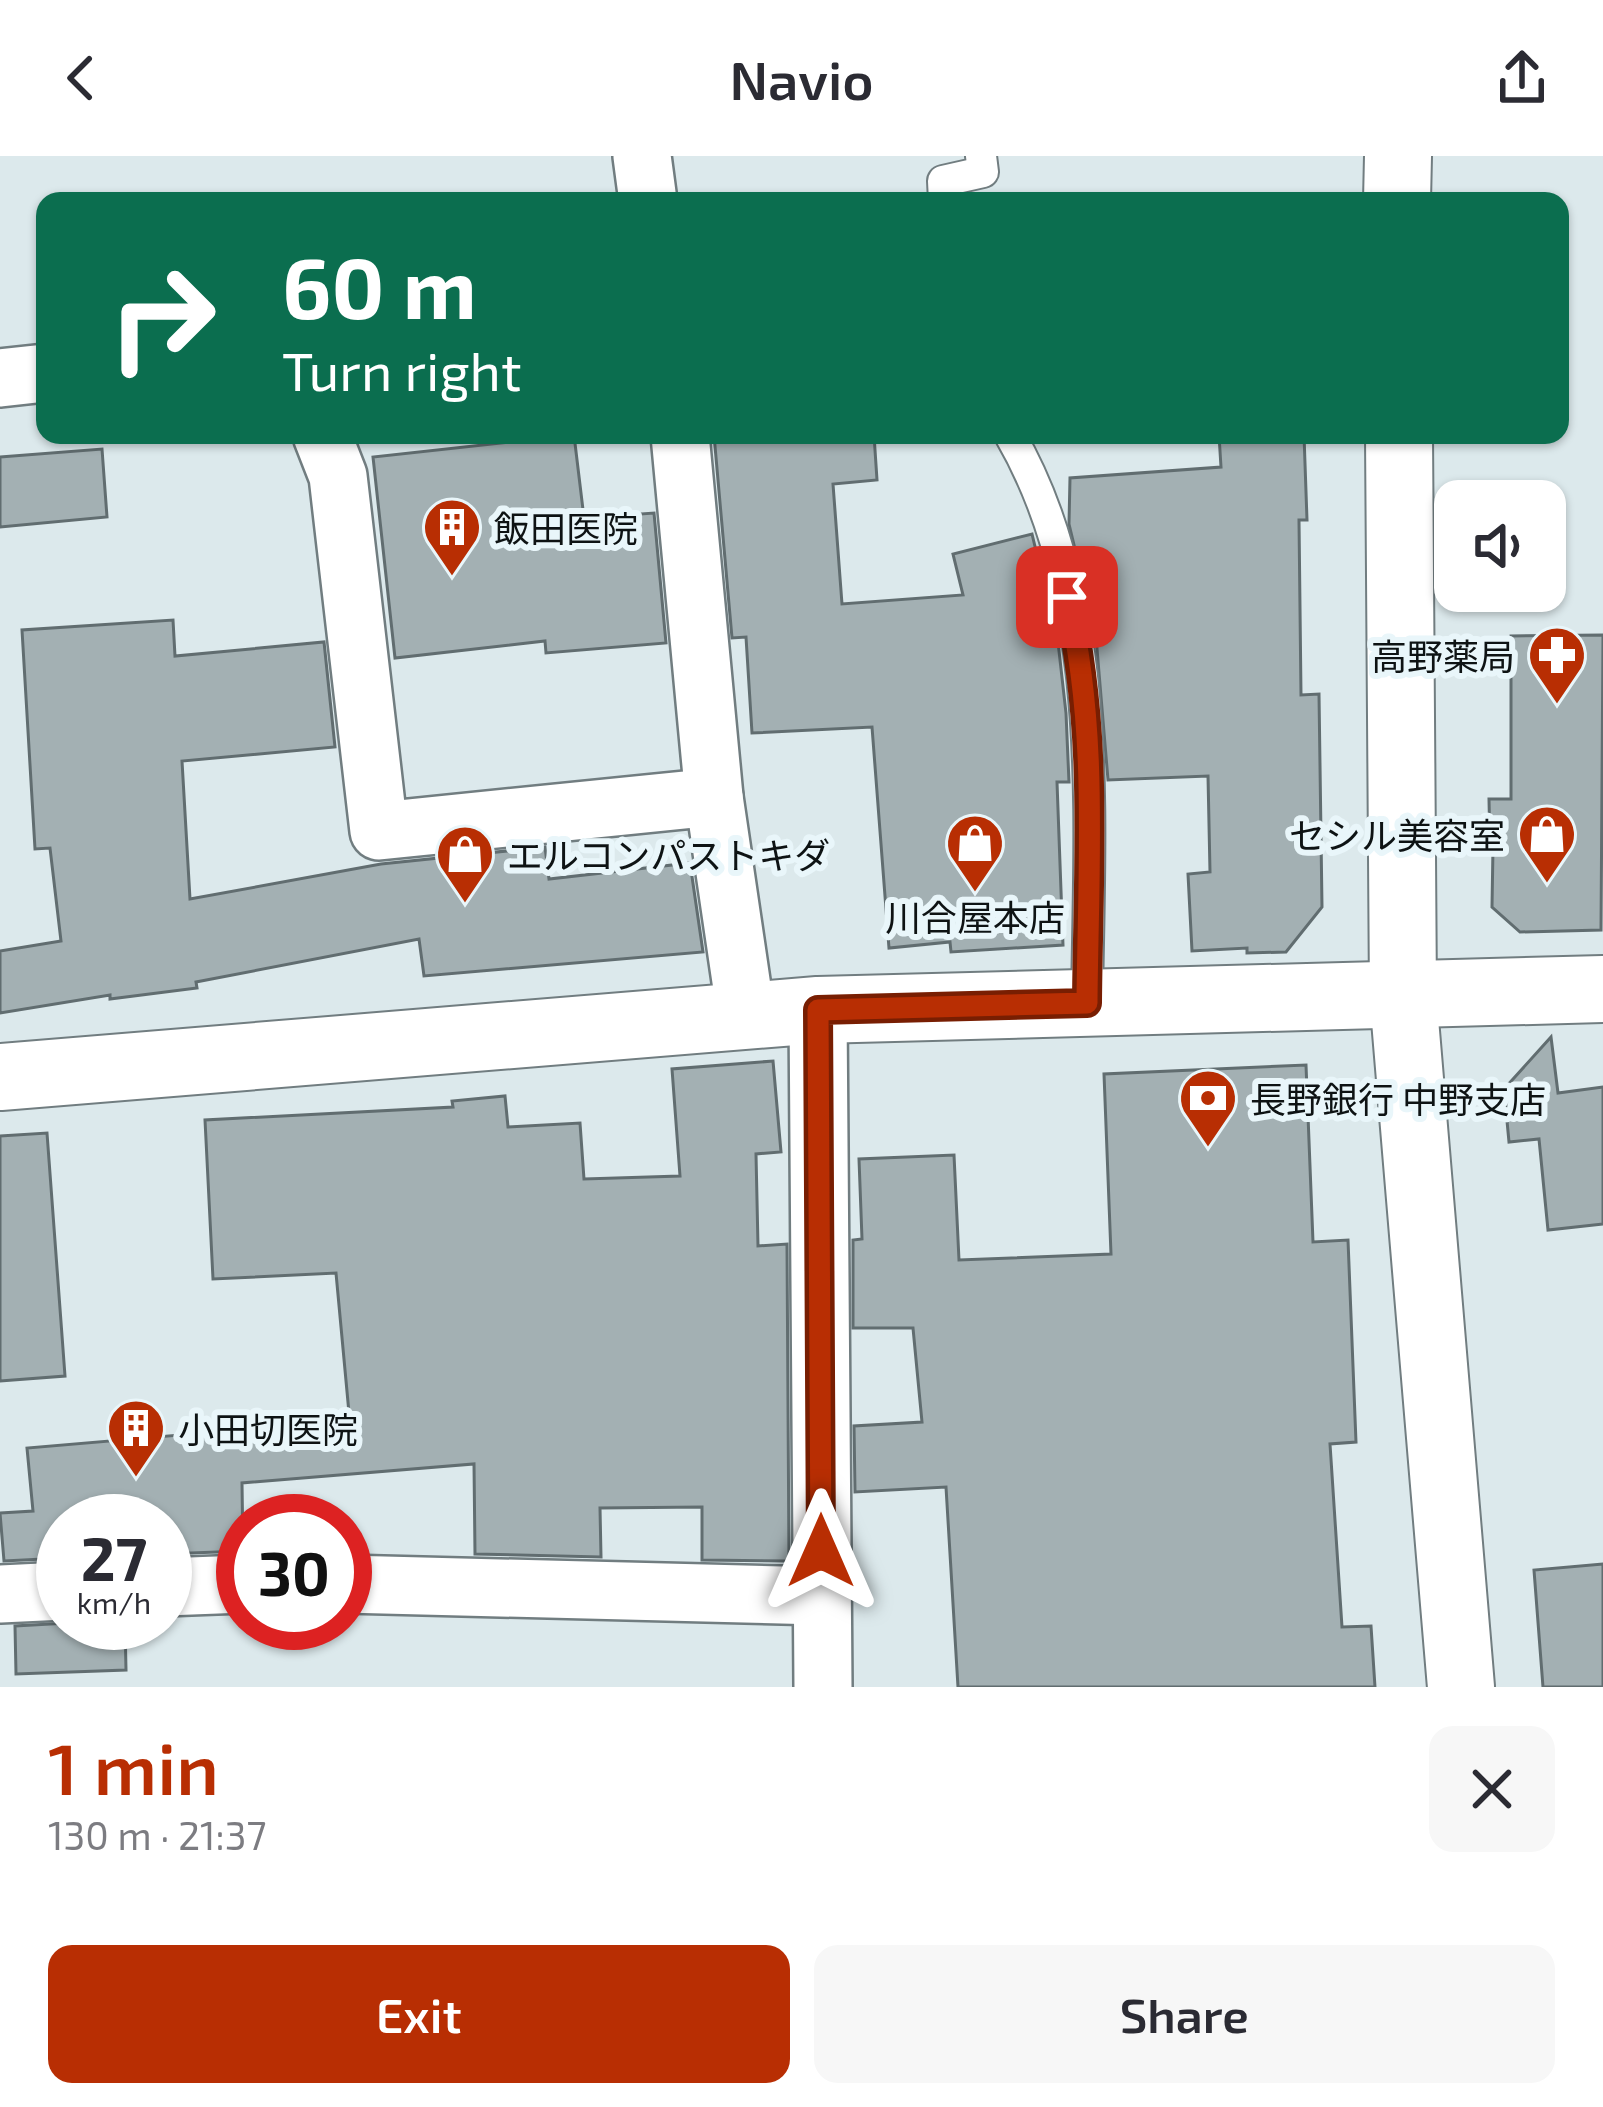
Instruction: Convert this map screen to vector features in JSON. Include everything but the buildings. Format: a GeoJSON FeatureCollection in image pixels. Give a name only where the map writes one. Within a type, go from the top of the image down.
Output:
{"type":"FeatureCollection","features":[{"type":"Feature","properties":{"kind":"street"},"geometry":{"type":"LineString","coordinates":[[641,156],[647,192]]}},
{"type":"Feature","properties":{"kind":"street"},"geometry":{"type":"LineString","coordinates":[[1397,192],[1398,156]]}},
{"type":"Feature","properties":{"kind":"street"},"geometry":{"type":"LineString","coordinates":[[0,378],[36,374]]}},
{"type":"Feature","properties":{"kind":"street"},"geometry":{"type":"LineString","coordinates":[[326,444],[338,476],[379,831],[714,797]]}},
{"type":"Feature","properties":{"kind":"street"},"geometry":{"type":"LineString","coordinates":[[681,444],[714,797],[746,1015]]}},
{"type":"Feature","properties":{"kind":"street"},"geometry":{"type":"LineString","coordinates":[[1399,444],[1403,996],[1461,1687]]}},
{"type":"Feature","properties":{"kind":"street"},"geometry":{"type":"LineString","coordinates":[[0,1077],[818,1010],[1603,989]]}},
{"type":"Feature","properties":{"kind":"street"},"geometry":{"type":"LineString","coordinates":[[818,1010],[823,1687]]}},
{"type":"Feature","properties":{"kind":"street"},"geometry":{"type":"LineString","coordinates":[[372,1585],[821,1597]]}},
{"type":"Feature","properties":{"kind":"street"},"geometry":{"type":"LineString","coordinates":[[0,1594],[36,1592]]}},
{"type":"Feature","properties":{"kind":"lane"},"geometry":{"type":"LineString","coordinates":[[944,192],[943,181],[982,172],[981,156]]}},
{"type":"Feature","properties":{"kind":"lane"},"geometry":{"type":"LineString","coordinates":[[1014,444],[1048,517],[1077,637],[1089,788],[1087,1003]]}},
{"type":"Feature","properties":{"kind":"place","name":"飯田医院"},"geometry":{"type":"Point","coordinates":[452,578]}},
{"type":"Feature","properties":{"kind":"place","name":"高野薬局"},"geometry":{"type":"Point","coordinates":[1557,706]}},
{"type":"Feature","properties":{"kind":"place","name":"セシル美容室"},"geometry":{"type":"Point","coordinates":[1547,885]}},
{"type":"Feature","properties":{"kind":"place","name":"川合屋本店"},"geometry":{"type":"Point","coordinates":[975,894]}},
{"type":"Feature","properties":{"kind":"place","name":"エルコンパストキダ"},"geometry":{"type":"Point","coordinates":[465,905]}},
{"type":"Feature","properties":{"kind":"place","name":"長野銀行 中野支店"},"geometry":{"type":"Point","coordinates":[1208,1149]}},
{"type":"Feature","properties":{"kind":"place","name":"小田切医院"},"geometry":{"type":"Point","coordinates":[136,1479]}},
{"type":"Feature","properties":{"kind":"route"},"geometry":{"type":"LineString","coordinates":[[821,1551],[818,1010],[1087,1003],[1089,788],[1077,637],[1067,597]]}}]}
